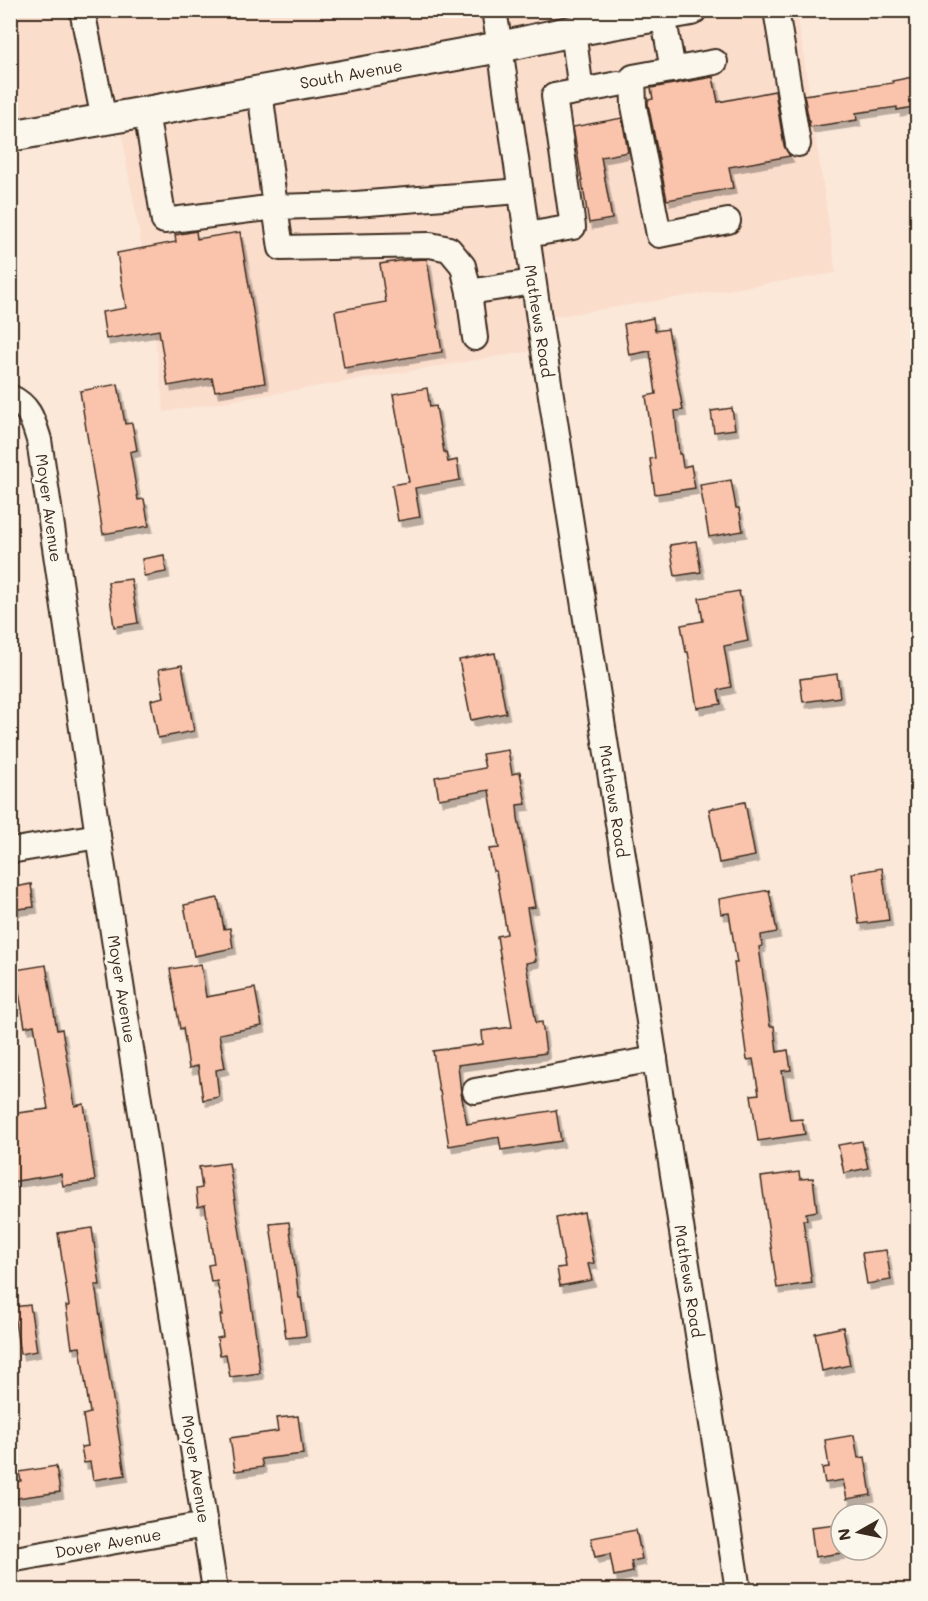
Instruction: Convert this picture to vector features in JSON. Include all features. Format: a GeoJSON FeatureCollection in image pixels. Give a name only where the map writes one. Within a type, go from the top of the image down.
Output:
{"type":"FeatureCollection","features":[{"type":"Feature","properties":{"kind":"main road","name":"South Avenue"},"geometry":{"type":"LineString","coordinates":[[10,136],[677,13]]}},
{"type":"Feature","properties":{"kind":"street"},"geometry":{"type":"LineString","coordinates":[[82,10],[104,120]]}},
{"type":"Feature","properties":{"kind":"street","name":"Mathews Road"},"geometry":{"type":"LineString","coordinates":[[494,10],[533,282],[738,1590]]}},
{"type":"Feature","properties":{"kind":"street"},"geometry":{"type":"LineString","coordinates":[[776,10],[798,144]]}},
{"type":"Feature","properties":{"kind":"street"},"geometry":{"type":"LineString","coordinates":[[673,70],[677,13]]}},
{"type":"Feature","properties":{"kind":"street"},"geometry":{"type":"LineString","coordinates":[[573,31],[581,91]]}},
{"type":"Feature","properties":{"kind":"street"},"geometry":{"type":"LineString","coordinates":[[715,62],[633,77],[634,106],[659,235],[728,221]]}},
{"type":"Feature","properties":{"kind":"street"},"geometry":{"type":"LineString","coordinates":[[526,235],[573,227],[554,96],[618,84]]}},
{"type":"Feature","properties":{"kind":"street"},"geometry":{"type":"LineString","coordinates":[[260,91],[281,248],[430,245],[449,249],[463,266],[475,338]]}},
{"type":"Feature","properties":{"kind":"street"},"geometry":{"type":"LineString","coordinates":[[146,112],[164,220],[275,207],[343,205],[520,191]]}},
{"type":"Feature","properties":{"kind":"street"},"geometry":{"type":"LineString","coordinates":[[469,292],[533,282]]}},
{"type":"Feature","properties":{"kind":"street","name":"Moyer Avenue"},"geometry":{"type":"LineString","coordinates":[[10,397],[22,402],[32,418],[39,440],[215,1590]]}},
{"type":"Feature","properties":{"kind":"street"},"geometry":{"type":"LineString","coordinates":[[10,851],[98,836]]}},
{"type":"Feature","properties":{"kind":"street"},"geometry":{"type":"LineString","coordinates":[[476,1091],[655,1059]]}},
{"type":"Feature","properties":{"kind":"street","name":"Dover Avenue"},"geometry":{"type":"LineString","coordinates":[[10,1560],[205,1525]]}},
{"type":"Feature","properties":{"kind":"shaded area"},"geometry":{"type":"Polygon","coordinates":[[[11,11],[797,11],[836,273],[539,319],[543,349],[164,412],[149,286],[120,117],[11,136],[11,11]]]}},
{"type":"Feature","properties":{"kind":"building"},"geometry":{"type":"Polygon","coordinates":[[[918,76],[918,106],[856,113],[857,120],[810,127],[804,95],[893,83],[892,81],[918,76]]]}},
{"type":"Feature","properties":{"kind":"building"},"geometry":{"type":"Polygon","coordinates":[[[713,77],[718,102],[775,91],[784,146],[790,156],[729,167],[733,188],[667,200],[648,104],[648,100],[653,99],[651,88],[713,77]]]}},
{"type":"Feature","properties":{"kind":"building"},"geometry":{"type":"Polygon","coordinates":[[[622,118],[628,152],[601,157],[612,219],[589,223],[573,127],[622,118]]]}},
{"type":"Feature","properties":{"kind":"building"},"geometry":{"type":"Polygon","coordinates":[[[196,231],[197,239],[240,232],[265,383],[215,391],[212,378],[168,386],[159,330],[106,339],[102,312],[126,308],[117,253],[176,242],[175,235],[196,231]]]}},
{"type":"Feature","properties":{"kind":"building"},"geometry":{"type":"Polygon","coordinates":[[[427,259],[442,352],[344,368],[335,311],[386,302],[380,264],[427,259]]]}},
{"type":"Feature","properties":{"kind":"building"},"geometry":{"type":"Polygon","coordinates":[[[653,318],[655,331],[668,329],[683,410],[675,411],[679,454],[681,454],[683,467],[691,465],[695,488],[655,494],[650,459],[655,458],[646,396],[656,394],[650,351],[629,355],[624,324],[653,318]]]}},
{"type":"Feature","properties":{"kind":"building"},"geometry":{"type":"Polygon","coordinates":[[[118,384],[125,424],[132,423],[137,450],[130,452],[138,500],[144,499],[149,526],[103,534],[80,391],[118,384]]]}},
{"type":"Feature","properties":{"kind":"building"},"geometry":{"type":"Polygon","coordinates":[[[427,388],[430,407],[436,406],[444,452],[446,452],[448,462],[457,460],[460,480],[415,488],[420,517],[398,521],[392,485],[409,482],[393,394],[427,388]]]}},
{"type":"Feature","properties":{"kind":"building"},"geometry":{"type":"Polygon","coordinates":[[[732,408],[735,429],[714,432],[711,411],[732,408]]]}},
{"type":"Feature","properties":{"kind":"building"},"geometry":{"type":"Polygon","coordinates":[[[731,480],[743,531],[709,537],[700,485],[731,480]]]}},
{"type":"Feature","properties":{"kind":"building"},"geometry":{"type":"Polygon","coordinates":[[[696,541],[701,572],[675,576],[670,545],[696,541]]]}},
{"type":"Feature","properties":{"kind":"building"},"geometry":{"type":"Polygon","coordinates":[[[164,555],[166,572],[144,576],[142,559],[164,555]]]}},
{"type":"Feature","properties":{"kind":"building"},"geometry":{"type":"Polygon","coordinates":[[[131,579],[138,623],[114,627],[108,582],[131,579]]]}},
{"type":"Feature","properties":{"kind":"building"},"geometry":{"type":"Polygon","coordinates":[[[739,591],[748,641],[724,646],[731,687],[718,690],[721,704],[697,708],[681,625],[703,621],[699,598],[739,591]]]}},
{"type":"Feature","properties":{"kind":"building"},"geometry":{"type":"Polygon","coordinates":[[[495,653],[506,713],[471,720],[459,660],[495,653]]]}},
{"type":"Feature","properties":{"kind":"building"},"geometry":{"type":"Polygon","coordinates":[[[182,665],[194,731],[158,738],[151,700],[164,697],[159,669],[182,665]]]}},
{"type":"Feature","properties":{"kind":"building"},"geometry":{"type":"Polygon","coordinates":[[[837,674],[840,697],[803,702],[800,679],[837,674]]]}},
{"type":"Feature","properties":{"kind":"building"},"geometry":{"type":"Polygon","coordinates":[[[508,750],[512,774],[520,772],[526,804],[517,805],[535,907],[527,908],[536,961],[526,963],[536,1023],[542,1022],[546,1053],[458,1065],[461,1093],[467,1124],[556,1110],[561,1141],[501,1150],[499,1137],[449,1146],[433,1051],[483,1044],[482,1031],[512,1027],[497,936],[507,934],[496,871],[493,871],[489,849],[499,848],[489,790],[439,799],[435,777],[485,768],[482,754],[508,750]]]}},
{"type":"Feature","properties":{"kind":"building"},"geometry":{"type":"Polygon","coordinates":[[[745,802],[755,856],[719,863],[709,809],[745,802]]]}},
{"type":"Feature","properties":{"kind":"building"},"geometry":{"type":"Polygon","coordinates":[[[882,868],[889,920],[859,924],[852,873],[882,868]]]}},
{"type":"Feature","properties":{"kind":"building"},"geometry":{"type":"Polygon","coordinates":[[[31,884],[34,907],[10,910],[10,888],[31,884]]]}},
{"type":"Feature","properties":{"kind":"building"},"geometry":{"type":"Polygon","coordinates":[[[769,890],[777,932],[761,935],[762,946],[759,947],[770,1026],[774,1026],[777,1052],[788,1050],[791,1070],[782,1071],[790,1120],[802,1119],[805,1134],[758,1141],[751,1095],[759,1094],[753,1059],[747,1060],[734,963],[737,963],[729,913],[721,914],[719,899],[769,890]]]}},
{"type":"Feature","properties":{"kind":"building"},"geometry":{"type":"Polygon","coordinates":[[[218,898],[224,929],[230,928],[233,948],[194,956],[184,905],[218,898]]]}},
{"type":"Feature","properties":{"kind":"building"},"geometry":{"type":"Polygon","coordinates":[[[201,964],[206,997],[255,988],[262,1026],[219,1034],[225,1068],[216,1070],[219,1097],[203,1100],[198,1066],[189,1068],[170,969],[201,964]]]}},
{"type":"Feature","properties":{"kind":"building"},"geometry":{"type":"Polygon","coordinates":[[[46,965],[57,1030],[62,1029],[75,1106],[84,1104],[95,1181],[63,1186],[61,1174],[10,1182],[10,1114],[48,1109],[34,1025],[25,1027],[15,970],[46,965]]]}},
{"type":"Feature","properties":{"kind":"building"},"geometry":{"type":"Polygon","coordinates":[[[862,1141],[868,1168],[844,1173],[838,1145],[862,1141]]]}},
{"type":"Feature","properties":{"kind":"building"},"geometry":{"type":"Polygon","coordinates":[[[229,1163],[260,1373],[230,1377],[226,1354],[220,1355],[217,1338],[223,1337],[220,1315],[223,1315],[217,1281],[211,1282],[208,1265],[214,1264],[205,1205],[198,1207],[196,1189],[202,1188],[199,1167],[229,1163]]]}},
{"type":"Feature","properties":{"kind":"building"},"geometry":{"type":"Polygon","coordinates":[[[799,1172],[800,1179],[813,1178],[817,1211],[806,1213],[807,1220],[803,1220],[812,1283],[777,1288],[761,1177],[799,1172]]]}},
{"type":"Feature","properties":{"kind":"building"},"geometry":{"type":"Polygon","coordinates":[[[584,1212],[594,1263],[588,1264],[592,1280],[560,1286],[557,1268],[565,1267],[556,1218],[584,1212]]]}},
{"type":"Feature","properties":{"kind":"building"},"geometry":{"type":"Polygon","coordinates":[[[289,1222],[306,1336],[286,1338],[270,1224],[289,1222]]]}},
{"type":"Feature","properties":{"kind":"building"},"geometry":{"type":"Polygon","coordinates":[[[92,1228],[100,1285],[95,1285],[125,1475],[93,1480],[90,1462],[84,1463],[81,1447],[88,1446],[83,1415],[90,1413],[80,1347],[72,1348],[66,1306],[69,1306],[58,1233],[92,1228]]]}},
{"type":"Feature","properties":{"kind":"building"},"geometry":{"type":"Polygon","coordinates":[[[886,1250],[891,1280],[867,1284],[862,1253],[886,1250]]]}},
{"type":"Feature","properties":{"kind":"building"},"geometry":{"type":"Polygon","coordinates":[[[30,1305],[37,1351],[20,1354],[13,1307],[30,1305]]]}},
{"type":"Feature","properties":{"kind":"building"},"geometry":{"type":"Polygon","coordinates":[[[843,1327],[850,1365],[822,1371],[815,1333],[843,1327]]]}},
{"type":"Feature","properties":{"kind":"building"},"geometry":{"type":"Polygon","coordinates":[[[298,1416],[303,1454],[261,1459],[263,1467],[235,1471],[230,1438],[278,1431],[276,1418],[298,1416]]]}},
{"type":"Feature","properties":{"kind":"building"},"geometry":{"type":"Polygon","coordinates":[[[854,1435],[858,1458],[865,1457],[871,1495],[847,1499],[843,1480],[825,1483],[822,1468],[829,1467],[825,1440],[854,1435]]]}},
{"type":"Feature","properties":{"kind":"building"},"geometry":{"type":"Polygon","coordinates":[[[56,1466],[60,1492],[10,1499],[10,1483],[21,1481],[19,1472],[56,1466]]]}},
{"type":"Feature","properties":{"kind":"building"},"geometry":{"type":"Polygon","coordinates":[[[829,1525],[829,1555],[815,1557],[811,1527],[829,1525]]]}},
{"type":"Feature","properties":{"kind":"building"},"geometry":{"type":"Polygon","coordinates":[[[636,1530],[642,1559],[631,1561],[633,1572],[614,1576],[610,1554],[595,1557],[591,1538],[636,1530]]]}}]}
